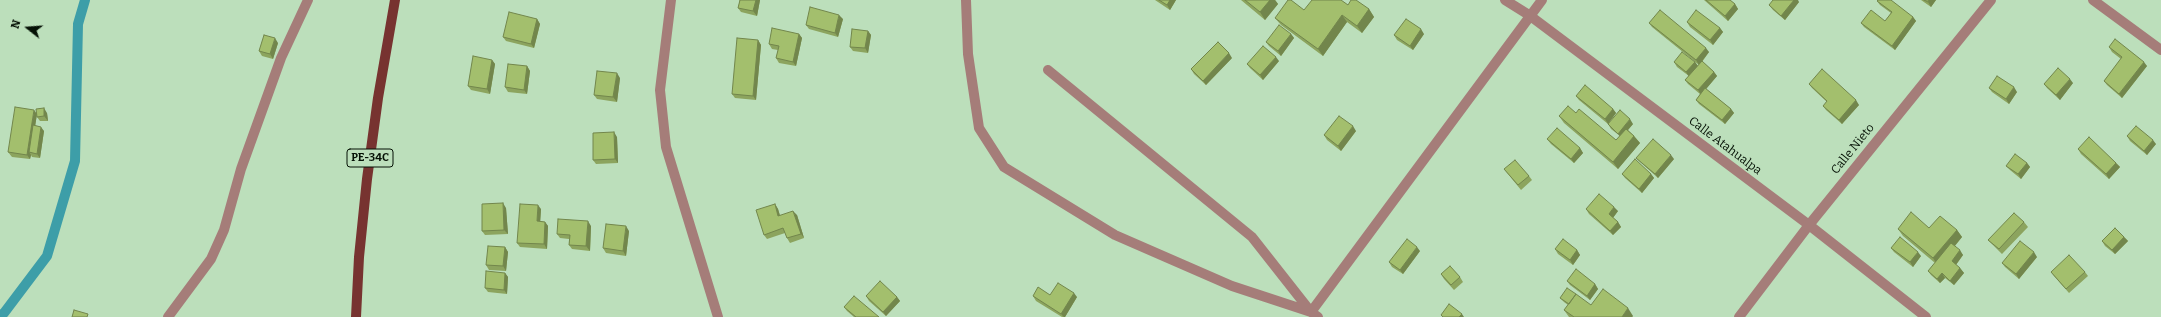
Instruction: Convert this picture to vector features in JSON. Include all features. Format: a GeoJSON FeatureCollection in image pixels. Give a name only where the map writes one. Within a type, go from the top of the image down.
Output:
{"type":"FeatureCollection","features":[{"type":"Feature","properties":{"kind":"main road","name":"PE-34C"},"geometry":{"type":"LineString","coordinates":[[356,317],[358,257],[367,179],[378,98],[395,0]]}},
{"type":"Feature","properties":{"kind":"street"},"geometry":{"type":"LineString","coordinates":[[168,317],[211,259],[224,230],[241,168],[281,58],[308,0]]}},
{"type":"Feature","properties":{"kind":"street"},"geometry":{"type":"LineString","coordinates":[[671,0],[660,90],[666,147],[718,317]]}},
{"type":"Feature","properties":{"kind":"street"},"geometry":{"type":"LineString","coordinates":[[966,0],[968,54],[979,128],[1004,167],[1115,235],[1232,286],[1314,314]]}},
{"type":"Feature","properties":{"kind":"street","name":"Calle Atahualpa"},"geometry":{"type":"LineString","coordinates":[[1505,0],[1530,15],[1809,224],[1926,317]]}},
{"type":"Feature","properties":{"kind":"street"},"geometry":{"type":"LineString","coordinates":[[1314,314],[1542,0]]}},
{"type":"Feature","properties":{"kind":"street","name":"Calle Nieto"},"geometry":{"type":"LineString","coordinates":[[1740,317],[1809,224],[1991,0]]}},
{"type":"Feature","properties":{"kind":"street"},"geometry":{"type":"LineString","coordinates":[[2093,0],[2161,50]]}},
{"type":"Feature","properties":{"kind":"street"},"geometry":{"type":"LineString","coordinates":[[1048,70],[1252,237],[1314,314]]}},
{"type":"Feature","properties":{"kind":"building"},"geometry":{"type":"Polygon","coordinates":[[[740,0],[756,0],[753,11],[738,8],[740,0]]]}},
{"type":"Feature","properties":{"kind":"building"},"geometry":{"type":"Polygon","coordinates":[[[1159,0],[1170,0],[1167,5],[1159,0]]]}},
{"type":"Feature","properties":{"kind":"building"},"geometry":{"type":"Polygon","coordinates":[[[1245,0],[1270,0],[1260,12],[1245,0]]]}},
{"type":"Feature","properties":{"kind":"building"},"geometry":{"type":"Polygon","coordinates":[[[1288,0],[1291,0],[1304,10],[1312,0],[1341,0],[1348,5],[1351,0],[1356,0],[1369,9],[1357,26],[1342,15],[1318,49],[1275,18],[1288,0]]]}},
{"type":"Feature","properties":{"kind":"building"},"geometry":{"type":"Polygon","coordinates":[[[1706,0],[1730,0],[1735,4],[1725,16],[1706,0]]]}},
{"type":"Feature","properties":{"kind":"building"},"geometry":{"type":"Polygon","coordinates":[[[1773,0],[1794,0],[1781,16],[1769,5],[1773,0]]]}},
{"type":"Feature","properties":{"kind":"building"},"geometry":{"type":"Polygon","coordinates":[[[1891,0],[1913,17],[1892,46],[1861,23],[1871,10],[1885,21],[1892,12],[1877,1],[1891,0]]]}},
{"type":"Feature","properties":{"kind":"building"},"geometry":{"type":"Polygon","coordinates":[[[810,7],[839,15],[835,33],[806,25],[810,7]]]}},
{"type":"Feature","properties":{"kind":"building"},"geometry":{"type":"Polygon","coordinates":[[[1660,10],[1706,48],[1696,60],[1649,23],[1660,10]]]}},
{"type":"Feature","properties":{"kind":"building"},"geometry":{"type":"Polygon","coordinates":[[[1696,10],[1720,28],[1710,40],[1687,22],[1696,10]]]}},
{"type":"Feature","properties":{"kind":"building"},"geometry":{"type":"Polygon","coordinates":[[[509,12],[537,19],[531,44],[503,37],[509,12]]]}},
{"type":"Feature","properties":{"kind":"building"},"geometry":{"type":"Polygon","coordinates":[[[1406,19],[1421,29],[1410,46],[1394,35],[1406,19]]]}},
{"type":"Feature","properties":{"kind":"building"},"geometry":{"type":"Polygon","coordinates":[[[1279,25],[1291,34],[1278,51],[1266,42],[1279,25]]]}},
{"type":"Feature","properties":{"kind":"building"},"geometry":{"type":"Polygon","coordinates":[[[772,28],[799,34],[793,62],[776,58],[779,46],[769,44],[772,28]]]}},
{"type":"Feature","properties":{"kind":"building"},"geometry":{"type":"Polygon","coordinates":[[[852,29],[868,31],[865,48],[850,47],[852,29]]]}},
{"type":"Feature","properties":{"kind":"building"},"geometry":{"type":"Polygon","coordinates":[[[264,35],[275,38],[270,54],[259,51],[264,35]]]}},
{"type":"Feature","properties":{"kind":"building"},"geometry":{"type":"Polygon","coordinates":[[[737,38],[758,40],[753,96],[732,94],[737,38]]]}},
{"type":"Feature","properties":{"kind":"building"},"geometry":{"type":"Polygon","coordinates":[[[2115,39],[2144,62],[2119,94],[2104,81],[2122,57],[2109,47],[2115,39]]]}},
{"type":"Feature","properties":{"kind":"building"},"geometry":{"type":"Polygon","coordinates":[[[1218,42],[1229,53],[1203,81],[1191,69],[1218,42]]]}},
{"type":"Feature","properties":{"kind":"building"},"geometry":{"type":"Polygon","coordinates":[[[1263,46],[1276,57],[1260,75],[1247,64],[1263,46]]]}},
{"type":"Feature","properties":{"kind":"building"},"geometry":{"type":"Polygon","coordinates":[[[1682,52],[1695,62],[1686,72],[1674,62],[1682,52]]]}},
{"type":"Feature","properties":{"kind":"building"},"geometry":{"type":"Polygon","coordinates":[[[473,56],[492,60],[487,89],[468,86],[473,56]]]}},
{"type":"Feature","properties":{"kind":"building"},"geometry":{"type":"Polygon","coordinates":[[[1702,61],[1714,72],[1698,90],[1685,80],[1702,61]]]}},
{"type":"Feature","properties":{"kind":"building"},"geometry":{"type":"Polygon","coordinates":[[[508,64],[527,66],[524,90],[505,87],[508,64]]]}},
{"type":"Feature","properties":{"kind":"building"},"geometry":{"type":"Polygon","coordinates":[[[2058,68],[2070,79],[2056,95],[2044,84],[2058,68]]]}},
{"type":"Feature","properties":{"kind":"building"},"geometry":{"type":"Polygon","coordinates":[[[1822,69],[1856,100],[1839,120],[1823,106],[1827,101],[1809,84],[1822,69]]]}},
{"type":"Feature","properties":{"kind":"building"},"geometry":{"type":"Polygon","coordinates":[[[597,71],[617,73],[613,97],[594,95],[597,71]]]}},
{"type":"Feature","properties":{"kind":"building"},"geometry":{"type":"Polygon","coordinates":[[[1997,76],[2014,87],[2006,99],[1989,88],[1997,76]]]}},
{"type":"Feature","properties":{"kind":"building"},"geometry":{"type":"Polygon","coordinates":[[[1585,85],[1613,109],[1605,119],[1576,96],[1585,85]]]}},
{"type":"Feature","properties":{"kind":"building"},"geometry":{"type":"Polygon","coordinates":[[[1705,88],[1731,109],[1722,120],[1696,100],[1705,88]]]}},
{"type":"Feature","properties":{"kind":"building"},"geometry":{"type":"Polygon","coordinates":[[[1568,106],[1576,113],[1579,109],[1616,140],[1626,129],[1634,136],[1613,162],[1559,116],[1568,106]]]}},
{"type":"Feature","properties":{"kind":"building"},"geometry":{"type":"Polygon","coordinates":[[[15,107],[34,110],[27,155],[8,152],[15,107]]]}},
{"type":"Feature","properties":{"kind":"building"},"geometry":{"type":"Polygon","coordinates":[[[44,108],[44,116],[37,117],[36,109],[44,108]]]}},
{"type":"Feature","properties":{"kind":"building"},"geometry":{"type":"Polygon","coordinates":[[[1620,110],[1630,119],[1618,134],[1608,124],[1620,110]]]}},
{"type":"Feature","properties":{"kind":"building"},"geometry":{"type":"Polygon","coordinates":[[[1339,116],[1353,126],[1338,146],[1324,135],[1339,116]]]}},
{"type":"Feature","properties":{"kind":"building"},"geometry":{"type":"Polygon","coordinates":[[[33,125],[41,127],[37,154],[29,152],[33,125]]]}},
{"type":"Feature","properties":{"kind":"building"},"geometry":{"type":"Polygon","coordinates":[[[2136,126],[2153,140],[2144,151],[2127,136],[2136,126]]]}},
{"type":"Feature","properties":{"kind":"building"},"geometry":{"type":"Polygon","coordinates":[[[1557,128],[1580,148],[1571,159],[1547,139],[1557,128]]]}},
{"type":"Feature","properties":{"kind":"building"},"geometry":{"type":"Polygon","coordinates":[[[614,132],[615,159],[593,160],[593,133],[614,132]]]}},
{"type":"Feature","properties":{"kind":"building"},"geometry":{"type":"Polygon","coordinates":[[[2089,137],[2116,163],[2106,174],[2078,149],[2089,137]]]}},
{"type":"Feature","properties":{"kind":"building"},"geometry":{"type":"Polygon","coordinates":[[[1653,139],[1671,155],[1655,174],[1636,158],[1653,139]]]}},
{"type":"Feature","properties":{"kind":"building"},"geometry":{"type":"Polygon","coordinates":[[[2015,154],[2027,163],[2018,174],[2006,166],[2015,154]]]}},
{"type":"Feature","properties":{"kind":"building"},"geometry":{"type":"Polygon","coordinates":[[[1635,159],[1651,174],[1639,189],[1622,174],[1635,159]]]}},
{"type":"Feature","properties":{"kind":"building"},"geometry":{"type":"Polygon","coordinates":[[[1515,160],[1529,176],[1518,185],[1504,169],[1515,160]]]}},
{"type":"Feature","properties":{"kind":"building"},"geometry":{"type":"Polygon","coordinates":[[[1599,194],[1614,207],[1609,214],[1618,222],[1610,231],[1586,209],[1599,194]]]}},
{"type":"Feature","properties":{"kind":"building"},"geometry":{"type":"Polygon","coordinates":[[[503,203],[504,230],[482,231],[482,204],[503,203]]]}},
{"type":"Feature","properties":{"kind":"building"},"geometry":{"type":"Polygon","coordinates":[[[520,204],[538,205],[537,221],[545,222],[544,244],[517,243],[520,204]]]}},
{"type":"Feature","properties":{"kind":"building"},"geometry":{"type":"Polygon","coordinates":[[[775,204],[778,216],[793,211],[801,234],[787,238],[783,228],[764,235],[756,210],[775,204]]]}},
{"type":"Feature","properties":{"kind":"building"},"geometry":{"type":"Polygon","coordinates":[[[1911,212],[1929,228],[1940,216],[1957,230],[1933,258],[1898,229],[1911,212]]]}},
{"type":"Feature","properties":{"kind":"building"},"geometry":{"type":"Polygon","coordinates":[[[2014,213],[2024,222],[1999,249],[1988,240],[2014,213]]]}},
{"type":"Feature","properties":{"kind":"building"},"geometry":{"type":"Polygon","coordinates":[[[558,219],[588,221],[586,246],[569,245],[570,235],[557,234],[558,219]]]}},
{"type":"Feature","properties":{"kind":"building"},"geometry":{"type":"Polygon","coordinates":[[[606,224],[626,226],[623,251],[603,248],[606,224]]]}},
{"type":"Feature","properties":{"kind":"building"},"geometry":{"type":"Polygon","coordinates":[[[2115,228],[2124,237],[2112,250],[2102,241],[2115,228]]]}},
{"type":"Feature","properties":{"kind":"building"},"geometry":{"type":"Polygon","coordinates":[[[1900,237],[1918,252],[1910,262],[1891,248],[1900,237]]]}},
{"type":"Feature","properties":{"kind":"building"},"geometry":{"type":"Polygon","coordinates":[[[1407,239],[1417,247],[1400,270],[1389,262],[1407,239]]]}},
{"type":"Feature","properties":{"kind":"building"},"geometry":{"type":"Polygon","coordinates":[[[1563,239],[1577,250],[1570,260],[1555,249],[1563,239]]]}},
{"type":"Feature","properties":{"kind":"building"},"geometry":{"type":"Polygon","coordinates":[[[2020,241],[2034,252],[2016,274],[2002,263],[2020,241]]]}},
{"type":"Feature","properties":{"kind":"building"},"geometry":{"type":"Polygon","coordinates":[[[1951,243],[1960,250],[1952,261],[1960,268],[1950,281],[1942,273],[1937,279],[1928,271],[1951,243]]]}},
{"type":"Feature","properties":{"kind":"building"},"geometry":{"type":"Polygon","coordinates":[[[488,246],[505,247],[503,266],[486,265],[488,246]]]}},
{"type":"Feature","properties":{"kind":"building"},"geometry":{"type":"Polygon","coordinates":[[[2069,255],[2085,272],[2066,289],[2051,272],[2069,255]]]}},
{"type":"Feature","properties":{"kind":"building"},"geometry":{"type":"Polygon","coordinates":[[[1450,266],[1460,277],[1451,285],[1441,274],[1450,266]]]}},
{"type":"Feature","properties":{"kind":"building"},"geometry":{"type":"Polygon","coordinates":[[[1576,269],[1595,284],[1587,296],[1567,281],[1576,269]]]}},
{"type":"Feature","properties":{"kind":"building"},"geometry":{"type":"Polygon","coordinates":[[[486,271],[505,273],[504,290],[485,288],[486,271]]]}},
{"type":"Feature","properties":{"kind":"building"},"geometry":{"type":"Polygon","coordinates":[[[880,281],[897,297],[883,312],[866,296],[880,281]]]}},
{"type":"Feature","properties":{"kind":"building"},"geometry":{"type":"Polygon","coordinates":[[[1058,283],[1074,293],[1061,314],[1033,296],[1038,287],[1050,295],[1058,283]]]}},
{"type":"Feature","properties":{"kind":"building"},"geometry":{"type":"Polygon","coordinates":[[[1567,288],[1576,294],[1569,304],[1560,298],[1567,288]]]}},
{"type":"Feature","properties":{"kind":"building"},"geometry":{"type":"Polygon","coordinates":[[[1603,289],[1628,308],[1622,317],[1574,317],[1564,310],[1576,294],[1591,305],[1603,289]]]}},
{"type":"Feature","properties":{"kind":"building"},"geometry":{"type":"Polygon","coordinates":[[[854,296],[879,317],[856,317],[844,307],[854,296]]]}},
{"type":"Feature","properties":{"kind":"building"},"geometry":{"type":"Polygon","coordinates":[[[1449,304],[1462,314],[1459,317],[1443,317],[1441,315],[1449,304]]]}},
{"type":"Feature","properties":{"kind":"building"},"geometry":{"type":"Polygon","coordinates":[[[74,310],[88,314],[87,317],[72,317],[74,310]]]}},
{"type":"Feature","properties":{"kind":"waterway"},"geometry":{"type":"LineString","coordinates":[[0,315],[4,313],[47,256],[75,161],[78,24],[85,0]]}}]}
